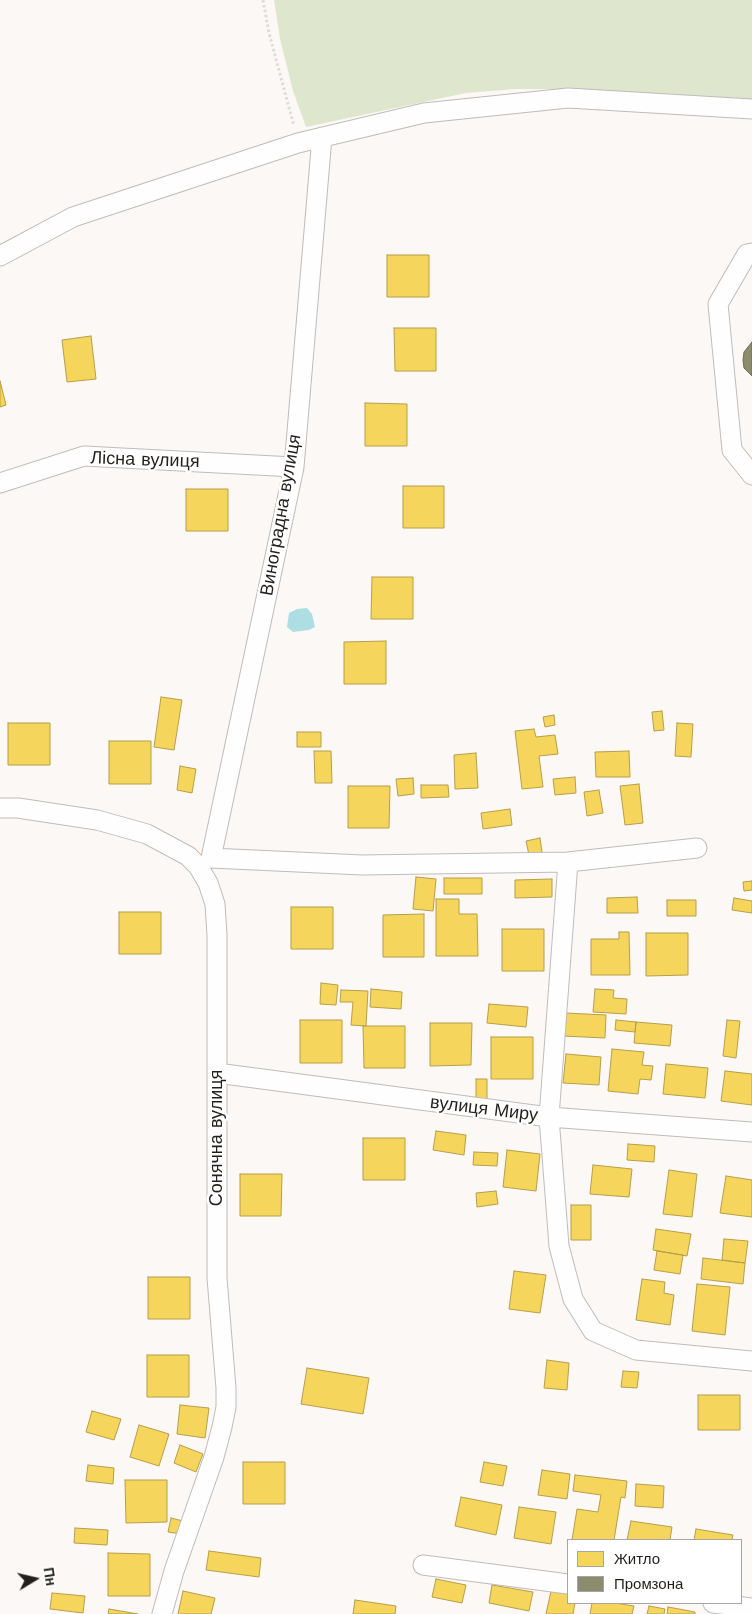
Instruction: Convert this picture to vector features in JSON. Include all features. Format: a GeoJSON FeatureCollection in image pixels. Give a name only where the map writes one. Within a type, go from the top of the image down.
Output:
{"type":"FeatureCollection","features":[{"type":"Feature","properties":{"kind":"street"},"geometry":{"type":"LineString","coordinates":[[0,256],[72,217],[298,143],[424,113],[568,98],[752,109]]}},
{"type":"Feature","properties":{"kind":"street","name":"Виноградна вулиця"},"geometry":{"type":"LineString","coordinates":[[204,862],[294,467],[322,137]]}},
{"type":"Feature","properties":{"kind":"street"},"geometry":{"type":"LineString","coordinates":[[752,253],[747,254],[718,304],[732,450],[752,475]]}},
{"type":"Feature","properties":{"kind":"street","name":"Лісна вулиця"},"geometry":{"type":"LineString","coordinates":[[0,483],[84,456],[294,467]]}},
{"type":"Feature","properties":{"kind":"street","name":"Сонячна вулиця"},"geometry":{"type":"LineString","coordinates":[[0,808],[18,808],[97,820],[147,834],[188,856],[204,862],[214,904],[217,935],[217,1278],[226,1407],[214,1457],[174,1571],[162,1614]]}},
{"type":"Feature","properties":{"kind":"street"},"geometry":{"type":"LineString","coordinates":[[204,862],[362,865],[568,862],[697,848]]}},
{"type":"Feature","properties":{"kind":"street"},"geometry":{"type":"LineString","coordinates":[[568,862],[549,1117],[559,1246],[573,1299],[593,1331],[636,1350],[752,1362]]}},
{"type":"Feature","properties":{"kind":"street","name":"вулиця Миру"},"geometry":{"type":"LineString","coordinates":[[217,1073],[549,1117],[752,1132]]}},
{"type":"Feature","properties":{"kind":"street"},"geometry":{"type":"LineString","coordinates":[[423,1565],[567,1584]]}},
{"type":"Feature","properties":{"kind":"street"},"geometry":{"type":"LineString","coordinates":[[721,1604],[752,1608]]}},
{"type":"Feature","properties":{"kind":"path"},"geometry":{"type":"LineString","coordinates":[[263,0],[269,33],[298,143]]}},
{"type":"Feature","properties":{"kind":"green space"},"geometry":{"type":"Polygon","coordinates":[[[274,0],[752,0],[752,102],[568,89],[516,89],[466,93],[306,127],[293,91],[280,39],[274,0]]]}},
{"type":"Feature","properties":{"kind":"water"},"geometry":{"type":"Polygon","coordinates":[[[307,608],[312,614],[315,627],[309,630],[293,632],[287,627],[289,613],[297,609],[307,608]]]}},
{"type":"Feature","properties":{"kind":"building: Житло"},"geometry":{"type":"Polygon","coordinates":[[[387,255],[429,255],[429,297],[387,297],[387,255]]]}},
{"type":"Feature","properties":{"kind":"building: Житло"},"geometry":{"type":"Polygon","coordinates":[[[394,328],[436,328],[436,371],[395,371],[394,328]]]}},
{"type":"Feature","properties":{"kind":"building: Житло"},"geometry":{"type":"Polygon","coordinates":[[[91,336],[96,379],[67,382],[62,340],[91,336]]]}},
{"type":"Feature","properties":{"kind":"building: Житло"},"geometry":{"type":"Polygon","coordinates":[[[0,381],[6,405],[0,407],[0,381]]]}},
{"type":"Feature","properties":{"kind":"building: Житло"},"geometry":{"type":"Polygon","coordinates":[[[365,403],[407,404],[407,446],[365,446],[365,403]]]}},
{"type":"Feature","properties":{"kind":"building: Житло"},"geometry":{"type":"Polygon","coordinates":[[[403,486],[444,486],[444,528],[403,528],[403,486]]]}},
{"type":"Feature","properties":{"kind":"building: Житло"},"geometry":{"type":"Polygon","coordinates":[[[186,489],[228,489],[228,531],[186,531],[186,489]]]}},
{"type":"Feature","properties":{"kind":"building: Житло"},"geometry":{"type":"Polygon","coordinates":[[[372,577],[413,577],[413,619],[371,619],[372,577]]]}},
{"type":"Feature","properties":{"kind":"building: Житло"},"geometry":{"type":"Polygon","coordinates":[[[386,641],[386,684],[344,684],[344,642],[386,641]]]}},
{"type":"Feature","properties":{"kind":"building: Житло"},"geometry":{"type":"Polygon","coordinates":[[[161,697],[182,700],[174,750],[154,747],[161,697]]]}},
{"type":"Feature","properties":{"kind":"building: Житло"},"geometry":{"type":"Polygon","coordinates":[[[662,711],[664,730],[654,731],[652,712],[662,711]]]}},
{"type":"Feature","properties":{"kind":"building: Житло"},"geometry":{"type":"Polygon","coordinates":[[[554,715],[555,725],[545,727],[543,717],[554,715]]]}},
{"type":"Feature","properties":{"kind":"building: Житло"},"geometry":{"type":"Polygon","coordinates":[[[8,723],[50,723],[50,765],[8,765],[8,723]]]}},
{"type":"Feature","properties":{"kind":"building: Житло"},"geometry":{"type":"Polygon","coordinates":[[[677,723],[693,724],[691,757],[675,756],[677,723]]]}},
{"type":"Feature","properties":{"kind":"building: Житло"},"geometry":{"type":"Polygon","coordinates":[[[534,729],[536,737],[555,735],[558,754],[539,756],[543,787],[522,789],[515,731],[534,729]]]}},
{"type":"Feature","properties":{"kind":"building: Житло"},"geometry":{"type":"Polygon","coordinates":[[[297,732],[321,732],[321,747],[297,747],[297,732]]]}},
{"type":"Feature","properties":{"kind":"building: Житло"},"geometry":{"type":"Polygon","coordinates":[[[109,741],[151,741],[151,784],[109,784],[109,741]]]}},
{"type":"Feature","properties":{"kind":"building: Житло"},"geometry":{"type":"Polygon","coordinates":[[[314,751],[331,751],[332,783],[315,783],[314,751]]]}},
{"type":"Feature","properties":{"kind":"building: Житло"},"geometry":{"type":"Polygon","coordinates":[[[629,751],[630,777],[596,777],[595,752],[629,751]]]}},
{"type":"Feature","properties":{"kind":"building: Житло"},"geometry":{"type":"Polygon","coordinates":[[[476,753],[478,788],[455,789],[454,755],[476,753]]]}},
{"type":"Feature","properties":{"kind":"building: Житло"},"geometry":{"type":"Polygon","coordinates":[[[180,766],[196,769],[192,793],[177,790],[180,766]]]}},
{"type":"Feature","properties":{"kind":"building: Житло"},"geometry":{"type":"Polygon","coordinates":[[[575,777],[576,793],[555,795],[553,779],[575,777]]]}},
{"type":"Feature","properties":{"kind":"building: Житло"},"geometry":{"type":"Polygon","coordinates":[[[413,778],[414,794],[398,796],[396,779],[413,778]]]}},
{"type":"Feature","properties":{"kind":"building: Житло"},"geometry":{"type":"Polygon","coordinates":[[[639,784],[643,823],[625,825],[620,786],[639,784]]]}},
{"type":"Feature","properties":{"kind":"building: Житло"},"geometry":{"type":"Polygon","coordinates":[[[421,785],[448,785],[449,797],[421,798],[421,785]]]}},
{"type":"Feature","properties":{"kind":"building: Житло"},"geometry":{"type":"Polygon","coordinates":[[[348,786],[390,786],[389,828],[348,828],[348,786]]]}},
{"type":"Feature","properties":{"kind":"building: Житло"},"geometry":{"type":"Polygon","coordinates":[[[599,790],[603,813],[587,816],[584,792],[599,790]]]}},
{"type":"Feature","properties":{"kind":"building: Житло"},"geometry":{"type":"Polygon","coordinates":[[[510,809],[512,825],[483,829],[481,813],[510,809]]]}},
{"type":"Feature","properties":{"kind":"building: Житло"},"geometry":{"type":"Polygon","coordinates":[[[540,838],[542,852],[529,855],[526,841],[540,838]]]}},
{"type":"Feature","properties":{"kind":"building: Житло"},"geometry":{"type":"Polygon","coordinates":[[[416,877],[436,879],[433,911],[413,909],[416,877]]]}},
{"type":"Feature","properties":{"kind":"building: Житло"},"geometry":{"type":"Polygon","coordinates":[[[444,878],[482,878],[482,894],[444,894],[444,878]]]}},
{"type":"Feature","properties":{"kind":"building: Житло"},"geometry":{"type":"Polygon","coordinates":[[[552,879],[552,897],[515,898],[515,880],[552,879]]]}},
{"type":"Feature","properties":{"kind":"building: Житло"},"geometry":{"type":"Polygon","coordinates":[[[752,881],[752,890],[744,891],[743,882],[752,881]]]}},
{"type":"Feature","properties":{"kind":"building: Житло"},"geometry":{"type":"Polygon","coordinates":[[[637,897],[638,913],[607,913],[607,898],[637,897]]]}},
{"type":"Feature","properties":{"kind":"building: Житло"},"geometry":{"type":"Polygon","coordinates":[[[734,898],[752,901],[752,913],[732,910],[734,898]]]}},
{"type":"Feature","properties":{"kind":"building: Житло"},"geometry":{"type":"Polygon","coordinates":[[[436,899],[459,899],[459,914],[477,914],[478,956],[436,956],[436,899]]]}},
{"type":"Feature","properties":{"kind":"building: Житло"},"geometry":{"type":"Polygon","coordinates":[[[667,900],[696,900],[696,916],[667,916],[667,900]]]}},
{"type":"Feature","properties":{"kind":"building: Житло"},"geometry":{"type":"Polygon","coordinates":[[[291,907],[333,907],[333,949],[291,949],[291,907]]]}},
{"type":"Feature","properties":{"kind":"building: Житло"},"geometry":{"type":"Polygon","coordinates":[[[119,912],[161,912],[161,954],[119,954],[119,912]]]}},
{"type":"Feature","properties":{"kind":"building: Житло"},"geometry":{"type":"Polygon","coordinates":[[[424,914],[424,957],[383,957],[383,915],[424,914]]]}},
{"type":"Feature","properties":{"kind":"building: Житло"},"geometry":{"type":"Polygon","coordinates":[[[502,929],[544,929],[544,971],[502,971],[502,929]]]}},
{"type":"Feature","properties":{"kind":"building: Житло"},"geometry":{"type":"Polygon","coordinates":[[[619,932],[629,932],[630,975],[591,975],[591,939],[619,939],[619,932]]]}},
{"type":"Feature","properties":{"kind":"building: Житло"},"geometry":{"type":"Polygon","coordinates":[[[646,933],[688,933],[688,975],[646,976],[646,933]]]}},
{"type":"Feature","properties":{"kind":"building: Житло"},"geometry":{"type":"Polygon","coordinates":[[[321,983],[338,985],[336,1005],[320,1004],[321,983]]]}},
{"type":"Feature","properties":{"kind":"building: Житло"},"geometry":{"type":"Polygon","coordinates":[[[371,989],[402,992],[401,1009],[370,1007],[371,989]]]}},
{"type":"Feature","properties":{"kind":"building: Житло"},"geometry":{"type":"Polygon","coordinates":[[[595,989],[614,990],[613,998],[627,999],[626,1014],[593,1012],[595,989]]]}},
{"type":"Feature","properties":{"kind":"building: Житло"},"geometry":{"type":"Polygon","coordinates":[[[341,990],[368,991],[366,1026],[351,1025],[353,1002],[340,1002],[341,990]]]}},
{"type":"Feature","properties":{"kind":"building: Житло"},"geometry":{"type":"Polygon","coordinates":[[[489,1004],[528,1007],[526,1027],[487,1023],[489,1004]]]}},
{"type":"Feature","properties":{"kind":"building: Житло"},"geometry":{"type":"Polygon","coordinates":[[[565,1013],[606,1015],[605,1038],[563,1036],[565,1013]]]}},
{"type":"Feature","properties":{"kind":"building: Житло"},"geometry":{"type":"Polygon","coordinates":[[[300,1020],[342,1020],[342,1063],[300,1063],[300,1020]]]}},
{"type":"Feature","properties":{"kind":"building: Житло"},"geometry":{"type":"Polygon","coordinates":[[[616,1020],[636,1022],[635,1032],[615,1030],[616,1020]]]}},
{"type":"Feature","properties":{"kind":"building: Житло"},"geometry":{"type":"Polygon","coordinates":[[[727,1020],[740,1021],[736,1058],[723,1056],[727,1020]]]}},
{"type":"Feature","properties":{"kind":"building: Житло"},"geometry":{"type":"Polygon","coordinates":[[[636,1022],[672,1025],[670,1046],[634,1043],[636,1022]]]}},
{"type":"Feature","properties":{"kind":"building: Житло"},"geometry":{"type":"Polygon","coordinates":[[[430,1023],[472,1023],[471,1065],[430,1066],[430,1023]]]}},
{"type":"Feature","properties":{"kind":"building: Житло"},"geometry":{"type":"Polygon","coordinates":[[[363,1026],[405,1026],[405,1068],[364,1068],[363,1026]]]}},
{"type":"Feature","properties":{"kind":"building: Житло"},"geometry":{"type":"Polygon","coordinates":[[[491,1037],[533,1037],[533,1079],[491,1079],[491,1037]]]}},
{"type":"Feature","properties":{"kind":"building: Житло"},"geometry":{"type":"Polygon","coordinates":[[[612,1049],[644,1052],[642,1065],[653,1066],[651,1080],[640,1079],[638,1094],[608,1091],[612,1049]]]}},
{"type":"Feature","properties":{"kind":"building: Житло"},"geometry":{"type":"Polygon","coordinates":[[[566,1054],[601,1057],[599,1085],[563,1083],[566,1054]]]}},
{"type":"Feature","properties":{"kind":"building: Житло"},"geometry":{"type":"Polygon","coordinates":[[[666,1064],[708,1068],[705,1098],[663,1094],[666,1064]]]}},
{"type":"Feature","properties":{"kind":"building: Житло"},"geometry":{"type":"Polygon","coordinates":[[[725,1071],[752,1074],[752,1105],[721,1101],[725,1071]]]}},
{"type":"Feature","properties":{"kind":"building: Житло"},"geometry":{"type":"Polygon","coordinates":[[[476,1079],[487,1079],[487,1099],[476,1099],[476,1079]]]}},
{"type":"Feature","properties":{"kind":"building: Житло"},"geometry":{"type":"Polygon","coordinates":[[[436,1131],[466,1135],[464,1155],[433,1150],[436,1131]]]}},
{"type":"Feature","properties":{"kind":"building: Житло"},"geometry":{"type":"Polygon","coordinates":[[[363,1138],[405,1138],[405,1180],[363,1180],[363,1138]]]}},
{"type":"Feature","properties":{"kind":"building: Житло"},"geometry":{"type":"Polygon","coordinates":[[[628,1144],[655,1146],[654,1162],[627,1160],[628,1144]]]}},
{"type":"Feature","properties":{"kind":"building: Житло"},"geometry":{"type":"Polygon","coordinates":[[[507,1150],[540,1154],[536,1191],[503,1187],[507,1150]]]}},
{"type":"Feature","properties":{"kind":"building: Житло"},"geometry":{"type":"Polygon","coordinates":[[[474,1152],[498,1153],[497,1166],[473,1165],[474,1152]]]}},
{"type":"Feature","properties":{"kind":"building: Житло"},"geometry":{"type":"Polygon","coordinates":[[[593,1165],[632,1169],[629,1197],[590,1194],[593,1165]]]}},
{"type":"Feature","properties":{"kind":"building: Житло"},"geometry":{"type":"Polygon","coordinates":[[[669,1170],[697,1174],[692,1217],[663,1214],[669,1170]]]}},
{"type":"Feature","properties":{"kind":"building: Житло"},"geometry":{"type":"Polygon","coordinates":[[[240,1174],[282,1174],[281,1216],[240,1216],[240,1174]]]}},
{"type":"Feature","properties":{"kind":"building: Житло"},"geometry":{"type":"Polygon","coordinates":[[[726,1176],[752,1180],[752,1217],[720,1213],[726,1176]]]}},
{"type":"Feature","properties":{"kind":"building: Житло"},"geometry":{"type":"Polygon","coordinates":[[[496,1191],[498,1204],[477,1207],[476,1193],[496,1191]]]}},
{"type":"Feature","properties":{"kind":"building: Житло"},"geometry":{"type":"Polygon","coordinates":[[[571,1205],[591,1205],[591,1240],[571,1240],[571,1205]]]}},
{"type":"Feature","properties":{"kind":"building: Житло"},"geometry":{"type":"Polygon","coordinates":[[[656,1229],[691,1234],[687,1256],[653,1250],[656,1229]]]}},
{"type":"Feature","properties":{"kind":"building: Житло"},"geometry":{"type":"Polygon","coordinates":[[[724,1239],[748,1241],[745,1263],[722,1260],[724,1239]]]}},
{"type":"Feature","properties":{"kind":"building: Житло"},"geometry":{"type":"Polygon","coordinates":[[[657,1251],[683,1255],[680,1274],[654,1270],[657,1251]]]}},
{"type":"Feature","properties":{"kind":"building: Житло"},"geometry":{"type":"Polygon","coordinates":[[[703,1258],[745,1263],[743,1284],[701,1279],[703,1258]]]}},
{"type":"Feature","properties":{"kind":"building: Житло"},"geometry":{"type":"Polygon","coordinates":[[[514,1271],[546,1275],[540,1313],[509,1309],[514,1271]]]}},
{"type":"Feature","properties":{"kind":"building: Житло"},"geometry":{"type":"Polygon","coordinates":[[[148,1277],[190,1277],[190,1319],[148,1319],[148,1277]]]}},
{"type":"Feature","properties":{"kind":"building: Житло"},"geometry":{"type":"Polygon","coordinates":[[[642,1279],[665,1282],[664,1293],[674,1295],[670,1325],[636,1320],[642,1279]]]}},
{"type":"Feature","properties":{"kind":"building: Житло"},"geometry":{"type":"Polygon","coordinates":[[[697,1284],[730,1287],[725,1335],[692,1331],[697,1284]]]}},
{"type":"Feature","properties":{"kind":"building: Житло"},"geometry":{"type":"Polygon","coordinates":[[[147,1355],[189,1355],[189,1397],[147,1397],[147,1355]]]}},
{"type":"Feature","properties":{"kind":"building: Житло"},"geometry":{"type":"Polygon","coordinates":[[[547,1360],[569,1363],[567,1390],[544,1388],[547,1360]]]}},
{"type":"Feature","properties":{"kind":"building: Житло"},"geometry":{"type":"Polygon","coordinates":[[[307,1368],[369,1378],[363,1414],[301,1404],[307,1368]]]}},
{"type":"Feature","properties":{"kind":"building: Житло"},"geometry":{"type":"Polygon","coordinates":[[[623,1371],[639,1372],[637,1388],[621,1387],[623,1371]]]}},
{"type":"Feature","properties":{"kind":"building: Житло"},"geometry":{"type":"Polygon","coordinates":[[[698,1395],[740,1395],[740,1430],[698,1430],[698,1395]]]}},
{"type":"Feature","properties":{"kind":"building: Житло"},"geometry":{"type":"Polygon","coordinates":[[[180,1405],[209,1408],[205,1438],[177,1434],[180,1405]]]}},
{"type":"Feature","properties":{"kind":"building: Житло"},"geometry":{"type":"Polygon","coordinates":[[[92,1411],[121,1419],[114,1440],[86,1432],[92,1411]]]}},
{"type":"Feature","properties":{"kind":"building: Житло"},"geometry":{"type":"Polygon","coordinates":[[[139,1425],[169,1434],[159,1466],[130,1457],[139,1425]]]}},
{"type":"Feature","properties":{"kind":"building: Житло"},"geometry":{"type":"Polygon","coordinates":[[[180,1445],[203,1454],[196,1472],[174,1463],[180,1445]]]}},
{"type":"Feature","properties":{"kind":"building: Житло"},"geometry":{"type":"Polygon","coordinates":[[[243,1462],[285,1462],[285,1504],[243,1504],[243,1462]]]}},
{"type":"Feature","properties":{"kind":"building: Житло"},"geometry":{"type":"Polygon","coordinates":[[[484,1462],[507,1466],[503,1486],[480,1482],[484,1462]]]}},
{"type":"Feature","properties":{"kind":"building: Житло"},"geometry":{"type":"Polygon","coordinates":[[[88,1465],[114,1468],[113,1484],[86,1481],[88,1465]]]}},
{"type":"Feature","properties":{"kind":"building: Житло"},"geometry":{"type":"Polygon","coordinates":[[[542,1470],[570,1474],[567,1499],[538,1495],[542,1470]]]}},
{"type":"Feature","properties":{"kind":"building: Житло"},"geometry":{"type":"Polygon","coordinates":[[[575,1475],[627,1481],[625,1498],[621,1497],[614,1539],[572,1539],[577,1509],[598,1512],[601,1495],[573,1491],[575,1475]]]}},
{"type":"Feature","properties":{"kind":"building: Житло"},"geometry":{"type":"Polygon","coordinates":[[[125,1480],[167,1480],[167,1522],[126,1523],[125,1480]]]}},
{"type":"Feature","properties":{"kind":"building: Житло"},"geometry":{"type":"Polygon","coordinates":[[[636,1484],[664,1486],[663,1508],[635,1506],[636,1484]]]}},
{"type":"Feature","properties":{"kind":"building: Житло"},"geometry":{"type":"Polygon","coordinates":[[[461,1497],[502,1505],[496,1535],[455,1526],[461,1497]]]}},
{"type":"Feature","properties":{"kind":"building: Житло"},"geometry":{"type":"Polygon","coordinates":[[[519,1507],[556,1512],[551,1544],[514,1538],[519,1507]]]}},
{"type":"Feature","properties":{"kind":"building: Житло"},"geometry":{"type":"Polygon","coordinates":[[[171,1518],[183,1521],[181,1534],[168,1532],[171,1518]]]}},
{"type":"Feature","properties":{"kind":"building: Житло"},"geometry":{"type":"Polygon","coordinates":[[[631,1521],[672,1527],[670,1539],[627,1539],[631,1521]]]}},
{"type":"Feature","properties":{"kind":"building: Житло"},"geometry":{"type":"Polygon","coordinates":[[[75,1528],[108,1530],[107,1545],[74,1543],[75,1528]]]}},
{"type":"Feature","properties":{"kind":"building: Житло"},"geometry":{"type":"Polygon","coordinates":[[[696,1529],[733,1535],[732,1539],[694,1539],[696,1529]]]}},
{"type":"Feature","properties":{"kind":"building: Житло"},"geometry":{"type":"Polygon","coordinates":[[[209,1551],[261,1558],[259,1577],[206,1570],[209,1551]]]}},
{"type":"Feature","properties":{"kind":"building: Житло"},"geometry":{"type":"Polygon","coordinates":[[[108,1553],[150,1554],[150,1596],[108,1596],[108,1553]]]}},
{"type":"Feature","properties":{"kind":"building: Житло"},"geometry":{"type":"Polygon","coordinates":[[[436,1579],[466,1585],[462,1603],[432,1597],[436,1579]]]}},
{"type":"Feature","properties":{"kind":"building: Житло"},"geometry":{"type":"Polygon","coordinates":[[[492,1585],[533,1592],[529,1611],[489,1603],[492,1585]]]}},
{"type":"Feature","properties":{"kind":"building: Житло"},"geometry":{"type":"Polygon","coordinates":[[[183,1591],[215,1598],[211,1614],[178,1614],[183,1591]]]}},
{"type":"Feature","properties":{"kind":"building: Житло"},"geometry":{"type":"Polygon","coordinates":[[[551,1591],[567,1594],[567,1604],[575,1604],[573,1614],[546,1614],[551,1591]]]}},
{"type":"Feature","properties":{"kind":"building: Житло"},"geometry":{"type":"Polygon","coordinates":[[[52,1593],[85,1596],[83,1613],[50,1609],[52,1593]]]}},
{"type":"Feature","properties":{"kind":"building: Житло"},"geometry":{"type":"Polygon","coordinates":[[[355,1600],[396,1606],[395,1614],[353,1614],[355,1600]]]}},
{"type":"Feature","properties":{"kind":"building: Житло"},"geometry":{"type":"Polygon","coordinates":[[[592,1604],[634,1606],[632,1614],[590,1614],[592,1604]]]}},
{"type":"Feature","properties":{"kind":"building: Житло"},"geometry":{"type":"Polygon","coordinates":[[[649,1606],[665,1609],[664,1614],[647,1614],[649,1606]]]}},
{"type":"Feature","properties":{"kind":"building: Житло"},"geometry":{"type":"Polygon","coordinates":[[[668,1607],[695,1612],[695,1614],[667,1614],[668,1607]]]}},
{"type":"Feature","properties":{"kind":"building: Житло"},"geometry":{"type":"Polygon","coordinates":[[[109,1609],[138,1614],[108,1614],[109,1609]]]}},
{"type":"Feature","properties":{"kind":"building: Промзона"},"geometry":{"type":"Polygon","coordinates":[[[752,342],[752,376],[744,368],[743,360],[744,352],[752,342]]]}}]}
